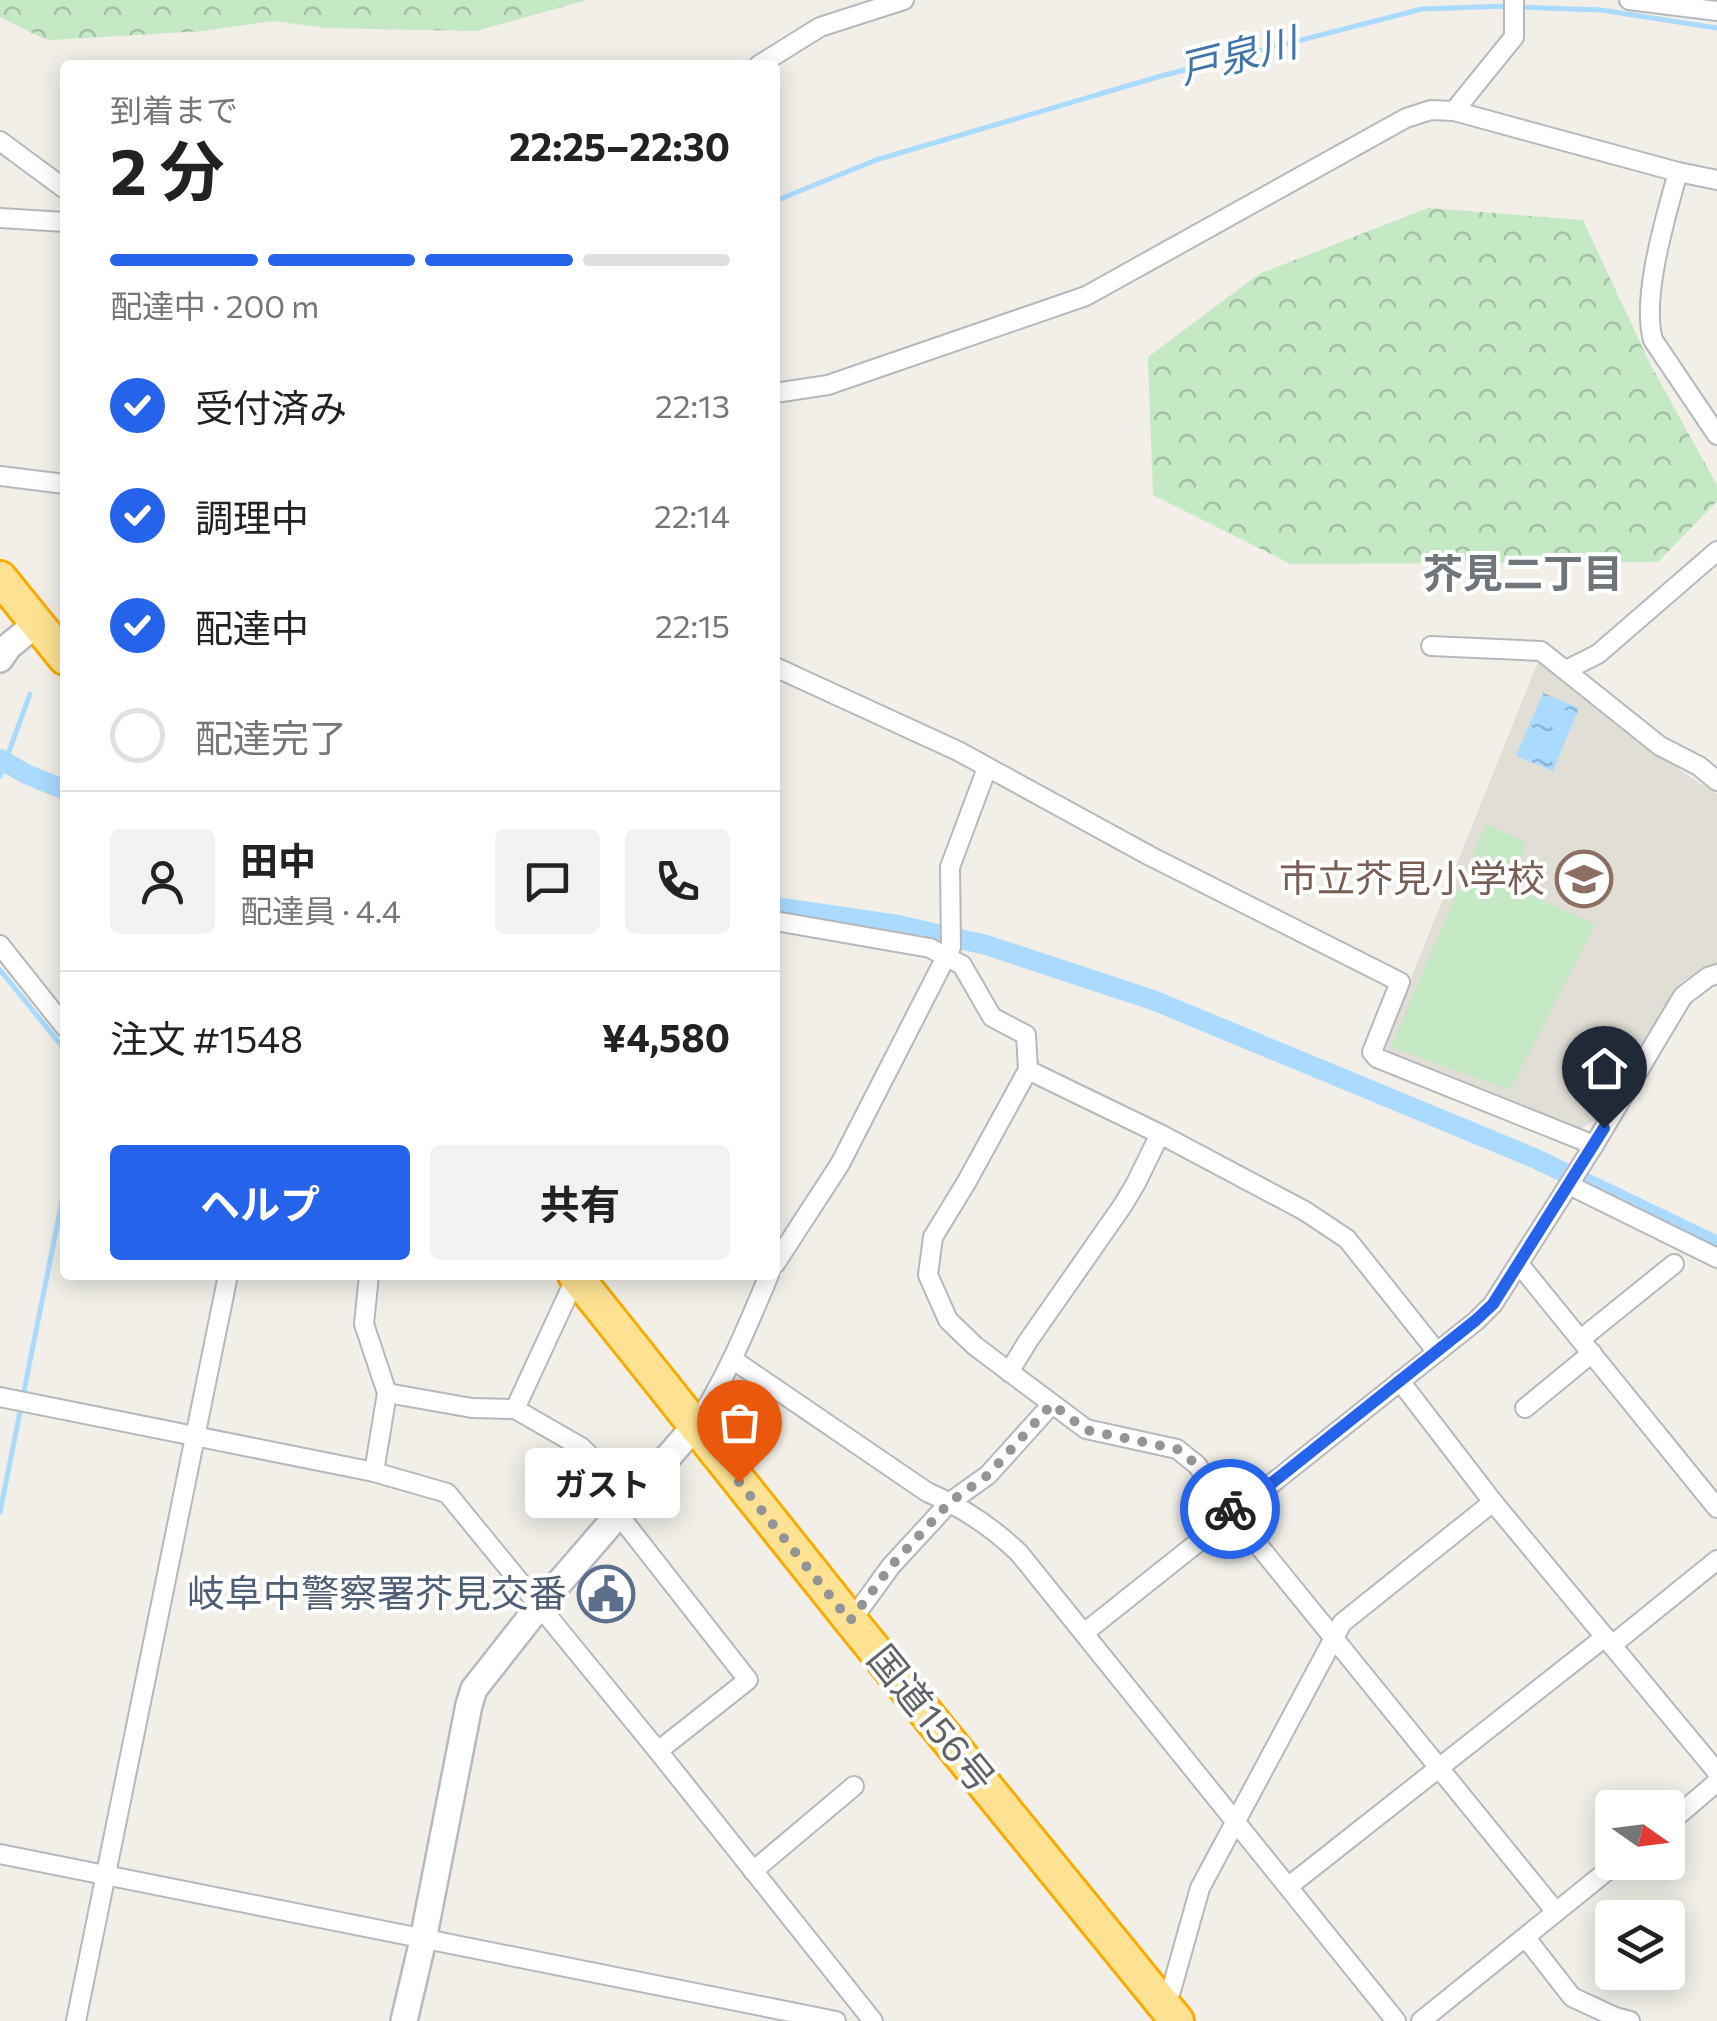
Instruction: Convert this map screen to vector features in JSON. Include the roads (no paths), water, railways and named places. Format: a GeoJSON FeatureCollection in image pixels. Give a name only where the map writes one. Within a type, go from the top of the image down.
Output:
{"type":"FeatureCollection","features":[{"type":"Feature","properties":{"kind":"highway"},"geometry":{"type":"LineString","coordinates":[[0,578],[60,652]]}},
{"type":"Feature","properties":{"kind":"highway","name":"国道156号"},"geometry":{"type":"LineString","coordinates":[[579,1280],[850,1621],[1170,2012]]}},
{"type":"Feature","properties":{"kind":"street"},"geometry":{"type":"LineString","coordinates":[[767,60],[820,27],[904,0]]}},
{"type":"Feature","properties":{"kind":"street"},"geometry":{"type":"LineString","coordinates":[[1629,0],[1717,12]]}},
{"type":"Feature","properties":{"kind":"street"},"geometry":{"type":"LineString","coordinates":[[1454,111],[1514,37],[1514,7]]}},
{"type":"Feature","properties":{"kind":"street"},"geometry":{"type":"LineString","coordinates":[[780,392],[828,384],[1086,296],[1406,118],[1432,110],[1454,111],[1717,180]]}},
{"type":"Feature","properties":{"kind":"street"},"geometry":{"type":"LineString","coordinates":[[0,141],[60,184]]}},
{"type":"Feature","properties":{"kind":"street"},"geometry":{"type":"LineString","coordinates":[[1678,172],[1660,237],[1648,322],[1652,340],[1717,434]]}},
{"type":"Feature","properties":{"kind":"street"},"geometry":{"type":"LineString","coordinates":[[0,218],[60,222]]}},
{"type":"Feature","properties":{"kind":"street"},"geometry":{"type":"LineString","coordinates":[[0,476],[60,483]]}},
{"type":"Feature","properties":{"kind":"street"},"geometry":{"type":"LineString","coordinates":[[1566,670],[1598,654],[1717,551]]}},
{"type":"Feature","properties":{"kind":"street"},"geometry":{"type":"LineString","coordinates":[[0,659],[8,646],[36,624]]}},
{"type":"Feature","properties":{"kind":"street"},"geometry":{"type":"LineString","coordinates":[[1431,646],[1541,651],[1660,746],[1699,766],[1717,781]]}},
{"type":"Feature","properties":{"kind":"street"},"geometry":{"type":"LineString","coordinates":[[780,669],[958,751],[1137,850],[1400,982],[1372,1052],[1377,1058],[1594,1145]]}},
{"type":"Feature","properties":{"kind":"street"},"geometry":{"type":"LineString","coordinates":[[780,1256],[840,1164],[949,943],[950,867],[987,768]]}},
{"type":"Feature","properties":{"kind":"street"},"geometry":{"type":"LineString","coordinates":[[780,922],[930,948],[949,943]]}},
{"type":"Feature","properties":{"kind":"street"},"geometry":{"type":"LineString","coordinates":[[949,943],[992,1016],[1026,1035],[1028,1070],[934,1237],[928,1274],[948,1320],[975,1346],[1086,1430],[1177,1449],[1197,1465],[1556,1912]]}},
{"type":"Feature","properties":{"kind":"street"},"geometry":{"type":"LineString","coordinates":[[0,945],[60,1021]]}},
{"type":"Feature","properties":{"kind":"street"},"geometry":{"type":"LineString","coordinates":[[1084,1633],[1493,1304],[1683,996],[1717,974]]}},
{"type":"Feature","properties":{"kind":"street"},"geometry":{"type":"LineString","coordinates":[[1028,1070],[1160,1134],[1305,1211],[1347,1239],[1436,1352]]}},
{"type":"Feature","properties":{"kind":"street"},"geometry":{"type":"LineString","coordinates":[[1009,1372],[1123,1205],[1160,1134]]}},
{"type":"Feature","properties":{"kind":"street"},"geometry":{"type":"LineString","coordinates":[[1568,1186],[1717,1258]]}},
{"type":"Feature","properties":{"kind":"street"},"geometry":{"type":"LineString","coordinates":[[1519,1264],[1717,1508]]}},
{"type":"Feature","properties":{"kind":"street"},"geometry":{"type":"LineString","coordinates":[[1524,1408],[1674,1264]]}},
{"type":"Feature","properties":{"kind":"street"},"geometry":{"type":"LineString","coordinates":[[76,2021],[227,1280]]}},
{"type":"Feature","properties":{"kind":"street"},"geometry":{"type":"LineString","coordinates":[[368,1280],[364,1324],[388,1393],[374,1472]]}},
{"type":"Feature","properties":{"kind":"street"},"geometry":{"type":"LineString","coordinates":[[515,1409],[574,1280]]}},
{"type":"Feature","properties":{"kind":"street"},"geometry":{"type":"LineString","coordinates":[[404,2021],[474,1688],[540,1605],[695,1426],[711,1402],[767,1280]]}},
{"type":"Feature","properties":{"kind":"street"},"geometry":{"type":"LineString","coordinates":[[732,1359],[927,1492],[950,1502],[1007,1541],[1396,2021]]}},
{"type":"Feature","properties":{"kind":"street"},"geometry":{"type":"LineString","coordinates":[[1400,1381],[1493,1502],[1717,1772]]}},
{"type":"Feature","properties":{"kind":"street"},"geometry":{"type":"LineString","coordinates":[[388,1393],[472,1408],[515,1409],[580,1447],[625,1506],[748,1680],[658,1751]]}},
{"type":"Feature","properties":{"kind":"street"},"geometry":{"type":"LineString","coordinates":[[0,1397],[374,1472],[448,1494],[872,2021]]}},
{"type":"Feature","properties":{"kind":"street"},"geometry":{"type":"LineString","coordinates":[[850,1621],[891,1566],[950,1502],[988,1475],[1052,1404]]}},
{"type":"Feature","properties":{"kind":"street"},"geometry":{"type":"LineString","coordinates":[[1170,2012],[1171,1991],[1200,1888],[1342,1623],[1493,1502]]}},
{"type":"Feature","properties":{"kind":"street"},"geometry":{"type":"LineString","coordinates":[[1289,1886],[1717,1560]]}},
{"type":"Feature","properties":{"kind":"street"},"geometry":{"type":"LineString","coordinates":[[1685,1809],[1717,1782]]}},
{"type":"Feature","properties":{"kind":"street"},"geometry":{"type":"LineString","coordinates":[[753,1871],[854,1786]]}},
{"type":"Feature","properties":{"kind":"street"},"geometry":{"type":"LineString","coordinates":[[0,1854],[836,2021]]}},
{"type":"Feature","properties":{"kind":"street"},"geometry":{"type":"LineString","coordinates":[[1421,2021],[1596,1880]]}},
{"type":"Feature","properties":{"kind":"street"},"geometry":{"type":"LineString","coordinates":[[1526,1938],[1572,1997],[1601,2016],[1630,2021]]}},
{"type":"Feature","properties":{"kind":"water"},"geometry":{"type":"Polygon","coordinates":[[[1543,693],[1579,708],[1553,771],[1516,756],[1543,693]]]}},
{"type":"Feature","properties":{"kind":"waterway","name":"戸泉川"},"geometry":{"type":"LineString","coordinates":[[780,199],[876,160],[1161,76],[1422,9],[1508,6]]}},
{"type":"Feature","properties":{"kind":"waterway","name":"戸泉川"},"geometry":{"type":"LineString","coordinates":[[1519,7],[1601,10],[1717,28]]}},
{"type":"Feature","properties":{"kind":"waterway","name":"戸泉川"},"geometry":{"type":"LineString","coordinates":[[0,776],[30,694]]}},
{"type":"Feature","properties":{"kind":"waterway"},"geometry":{"type":"LineString","coordinates":[[0,759],[60,788]]}},
{"type":"Feature","properties":{"kind":"waterway"},"geometry":{"type":"LineString","coordinates":[[780,908],[898,925],[986,945],[1153,1000],[1534,1158],[1717,1246]]}},
{"type":"Feature","properties":{"kind":"waterway","name":"戸泉川"},"geometry":{"type":"LineString","coordinates":[[0,970],[60,1044]]}},
{"type":"Feature","properties":{"kind":"waterway","name":"戸泉川"},"geometry":{"type":"LineString","coordinates":[[23,1396],[60,1211]]}},
{"type":"Feature","properties":{"kind":"waterway","name":"戸泉川"},"geometry":{"type":"LineString","coordinates":[[0,1512],[21,1407]]}},
{"type":"Feature","properties":{"kind":"place","name":"市立芥見小学校"},"geometry":{"type":"Point","coordinates":[1584,879]}},
{"type":"Feature","properties":{"kind":"place","name":"ガスト"},"geometry":{"type":"Point","coordinates":[739,1482]}},
{"type":"Feature","properties":{"kind":"place","name":"岐阜中警察署芥見交番"},"geometry":{"type":"Point","coordinates":[606,1594]}},
{"type":"Feature","properties":{"kind":"district","name":"芥見二丁目"},"geometry":{"type":"Point","coordinates":[1523,574]}}]}
